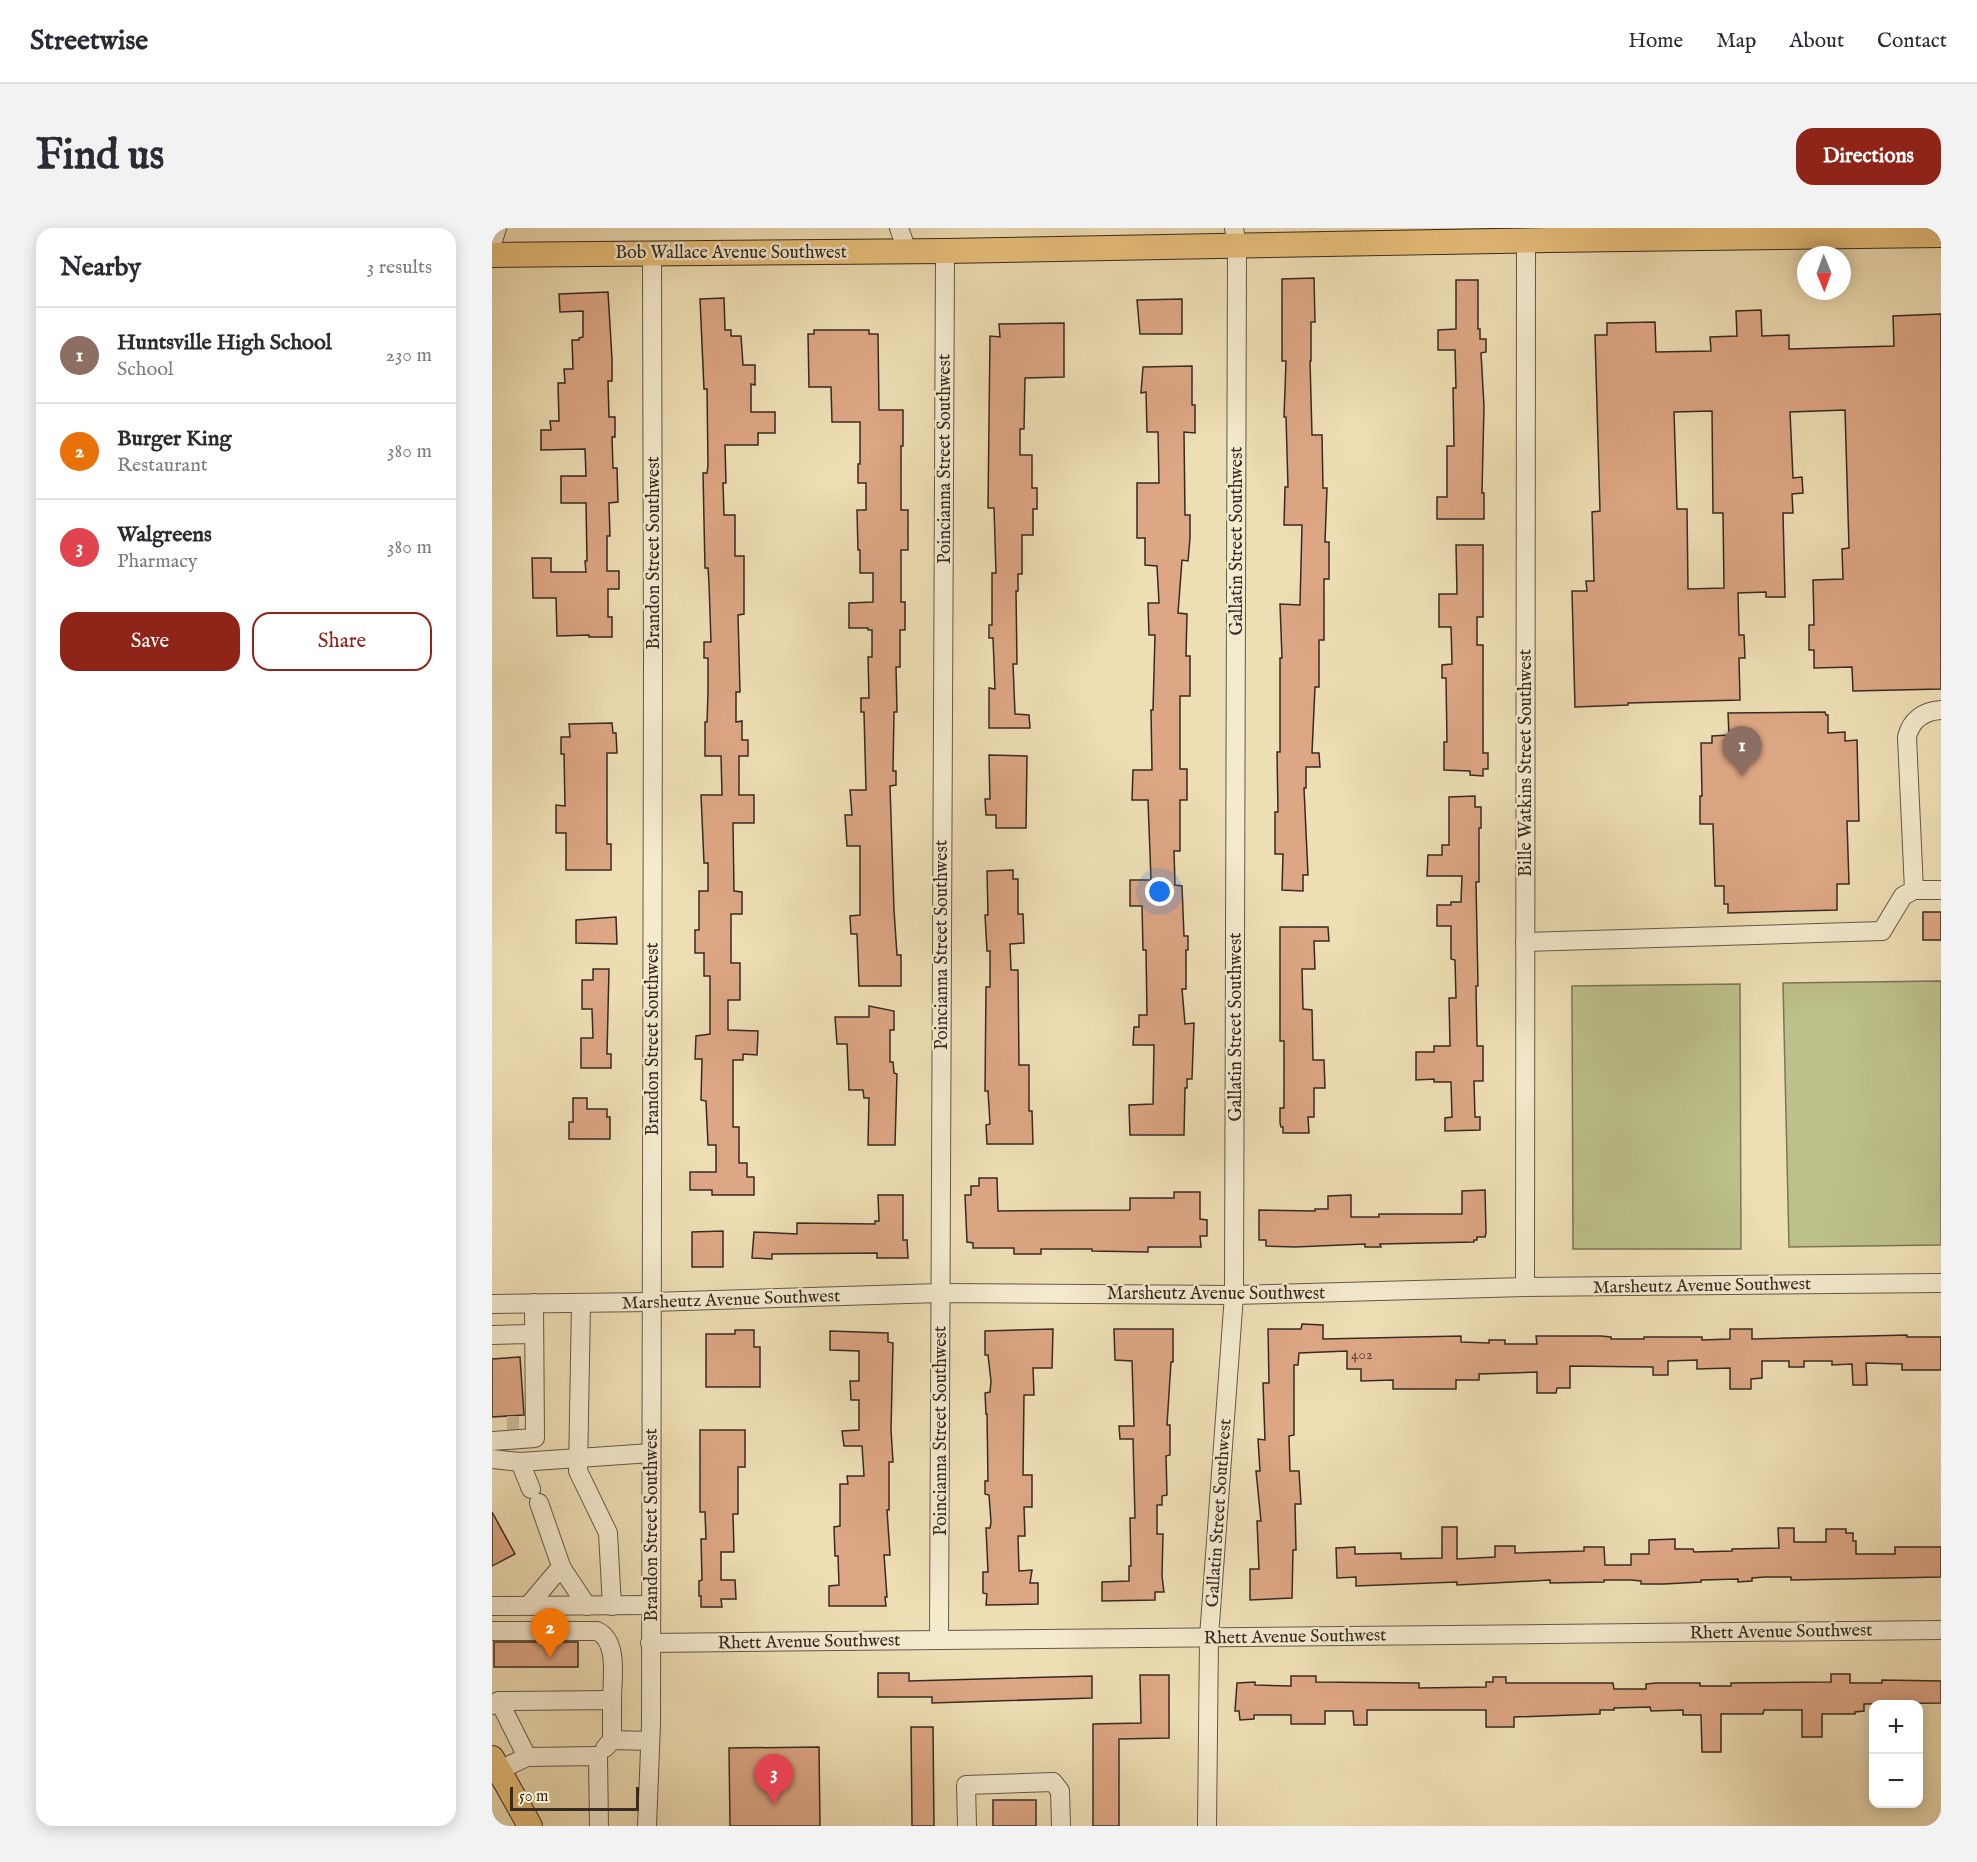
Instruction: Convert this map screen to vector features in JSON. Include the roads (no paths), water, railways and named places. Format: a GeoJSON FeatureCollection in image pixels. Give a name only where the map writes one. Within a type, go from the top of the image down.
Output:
{"type":"FeatureCollection","features":[{"type":"Feature","properties":{"kind":"main road","name":"Bob Wallace Avenue Southwest"},"geometry":{"type":"LineString","coordinates":[[492,255],[945,251],[1235,237],[1526,240],[1691,233],[1941,235]]}},
{"type":"Feature","properties":{"kind":"main road"},"geometry":{"type":"LineString","coordinates":[[495,1764],[530,1826]]}},
{"type":"Feature","properties":{"kind":"street"},"geometry":{"type":"LineString","coordinates":[[492,244],[497,228]]}},
{"type":"Feature","properties":{"kind":"street"},"geometry":{"type":"LineString","coordinates":[[899,228],[907,251]]}},
{"type":"Feature","properties":{"kind":"street","name":"Gallatin Street Southwest"},"geometry":{"type":"LineString","coordinates":[[1207,1826],[1209,1637],[1234,1295],[1235,237]]}},
{"type":"Feature","properties":{"kind":"street","name":"Bille Watkins Street Southwest"},"geometry":{"type":"LineString","coordinates":[[1525,1287],[1526,240]]}},
{"type":"Feature","properties":{"kind":"street","name":"Poincianna Street Southwest"},"geometry":{"type":"LineString","coordinates":[[939,1640],[945,251]]}},
{"type":"Feature","properties":{"kind":"street","name":"Brandon Street Southwest"},"geometry":{"type":"LineString","coordinates":[[647,1826],[651,1605],[652,253]]}},
{"type":"Feature","properties":{"kind":"street"},"geometry":{"type":"LineString","coordinates":[[1914,890],[1908,737],[1910,729],[1922,714],[1931,710],[1941,710]]}},
{"type":"Feature","properties":{"kind":"street"},"geometry":{"type":"LineString","coordinates":[[1525,942],[1882,931],[1903,896],[1914,890],[1941,890]]}},
{"type":"Feature","properties":{"kind":"street","name":"Marsheutz Avenue Southwest"},"geometry":{"type":"LineString","coordinates":[[492,1304],[651,1302],[940,1293],[1234,1295],[1525,1287],[1941,1283]]}},
{"type":"Feature","properties":{"kind":"street"},"geometry":{"type":"LineString","coordinates":[[492,1441],[535,1438],[513,1427],[534,1334],[534,1303]]}},
{"type":"Feature","properties":{"kind":"street"},"geometry":{"type":"LineString","coordinates":[[581,1303],[578,1471],[608,1533],[612,1605]]}},
{"type":"Feature","properties":{"kind":"street"},"geometry":{"type":"LineString","coordinates":[[492,1335],[534,1334]]}},
{"type":"Feature","properties":{"kind":"street"},"geometry":{"type":"LineString","coordinates":[[492,1459],[520,1462],[651,1453]]}},
{"type":"Feature","properties":{"kind":"street"},"geometry":{"type":"LineString","coordinates":[[520,1462],[562,1569],[587,1606]]}},
{"type":"Feature","properties":{"kind":"street"},"geometry":{"type":"LineString","coordinates":[[528,1606],[562,1569]]}},
{"type":"Feature","properties":{"kind":"street"},"geometry":{"type":"LineString","coordinates":[[492,1606],[651,1605]]}},
{"type":"Feature","properties":{"kind":"street","name":"Rhett Avenue Southwest"},"geometry":{"type":"LineString","coordinates":[[650,1643],[1941,1630]]}},
{"type":"Feature","properties":{"kind":"street"},"geometry":{"type":"LineString","coordinates":[[492,1631],[597,1631],[604,1634],[611,1647],[612,1740],[598,1756],[599,1826]]}},
{"type":"Feature","properties":{"kind":"street"},"geometry":{"type":"LineString","coordinates":[[527,1757],[495,1703],[612,1700]]}},
{"type":"Feature","properties":{"kind":"street"},"geometry":{"type":"LineString","coordinates":[[612,1740],[650,1741]]}},
{"type":"Feature","properties":{"kind":"street"},"geometry":{"type":"LineString","coordinates":[[495,1764],[527,1757],[598,1756]]}},
{"type":"Feature","properties":{"kind":"street"},"geometry":{"type":"LineString","coordinates":[[967,1826],[966,1785],[1053,1782],[1060,1791],[1061,1826]]}},
{"type":"Feature","properties":{"kind":"tunnel"},"geometry":{"type":"LineString","coordinates":[[507,1425],[519,1425]]}},
{"type":"Feature","properties":{"kind":"place","name":"Huntsville High School"},"geometry":{"type":"Point","coordinates":[1742,776]}},
{"type":"Feature","properties":{"kind":"place","name":"Burger King"},"geometry":{"type":"Point","coordinates":[550,1658]}},
{"type":"Feature","properties":{"kind":"place","name":"Walgreens"},"geometry":{"type":"Point","coordinates":[774,1804]}}]}
